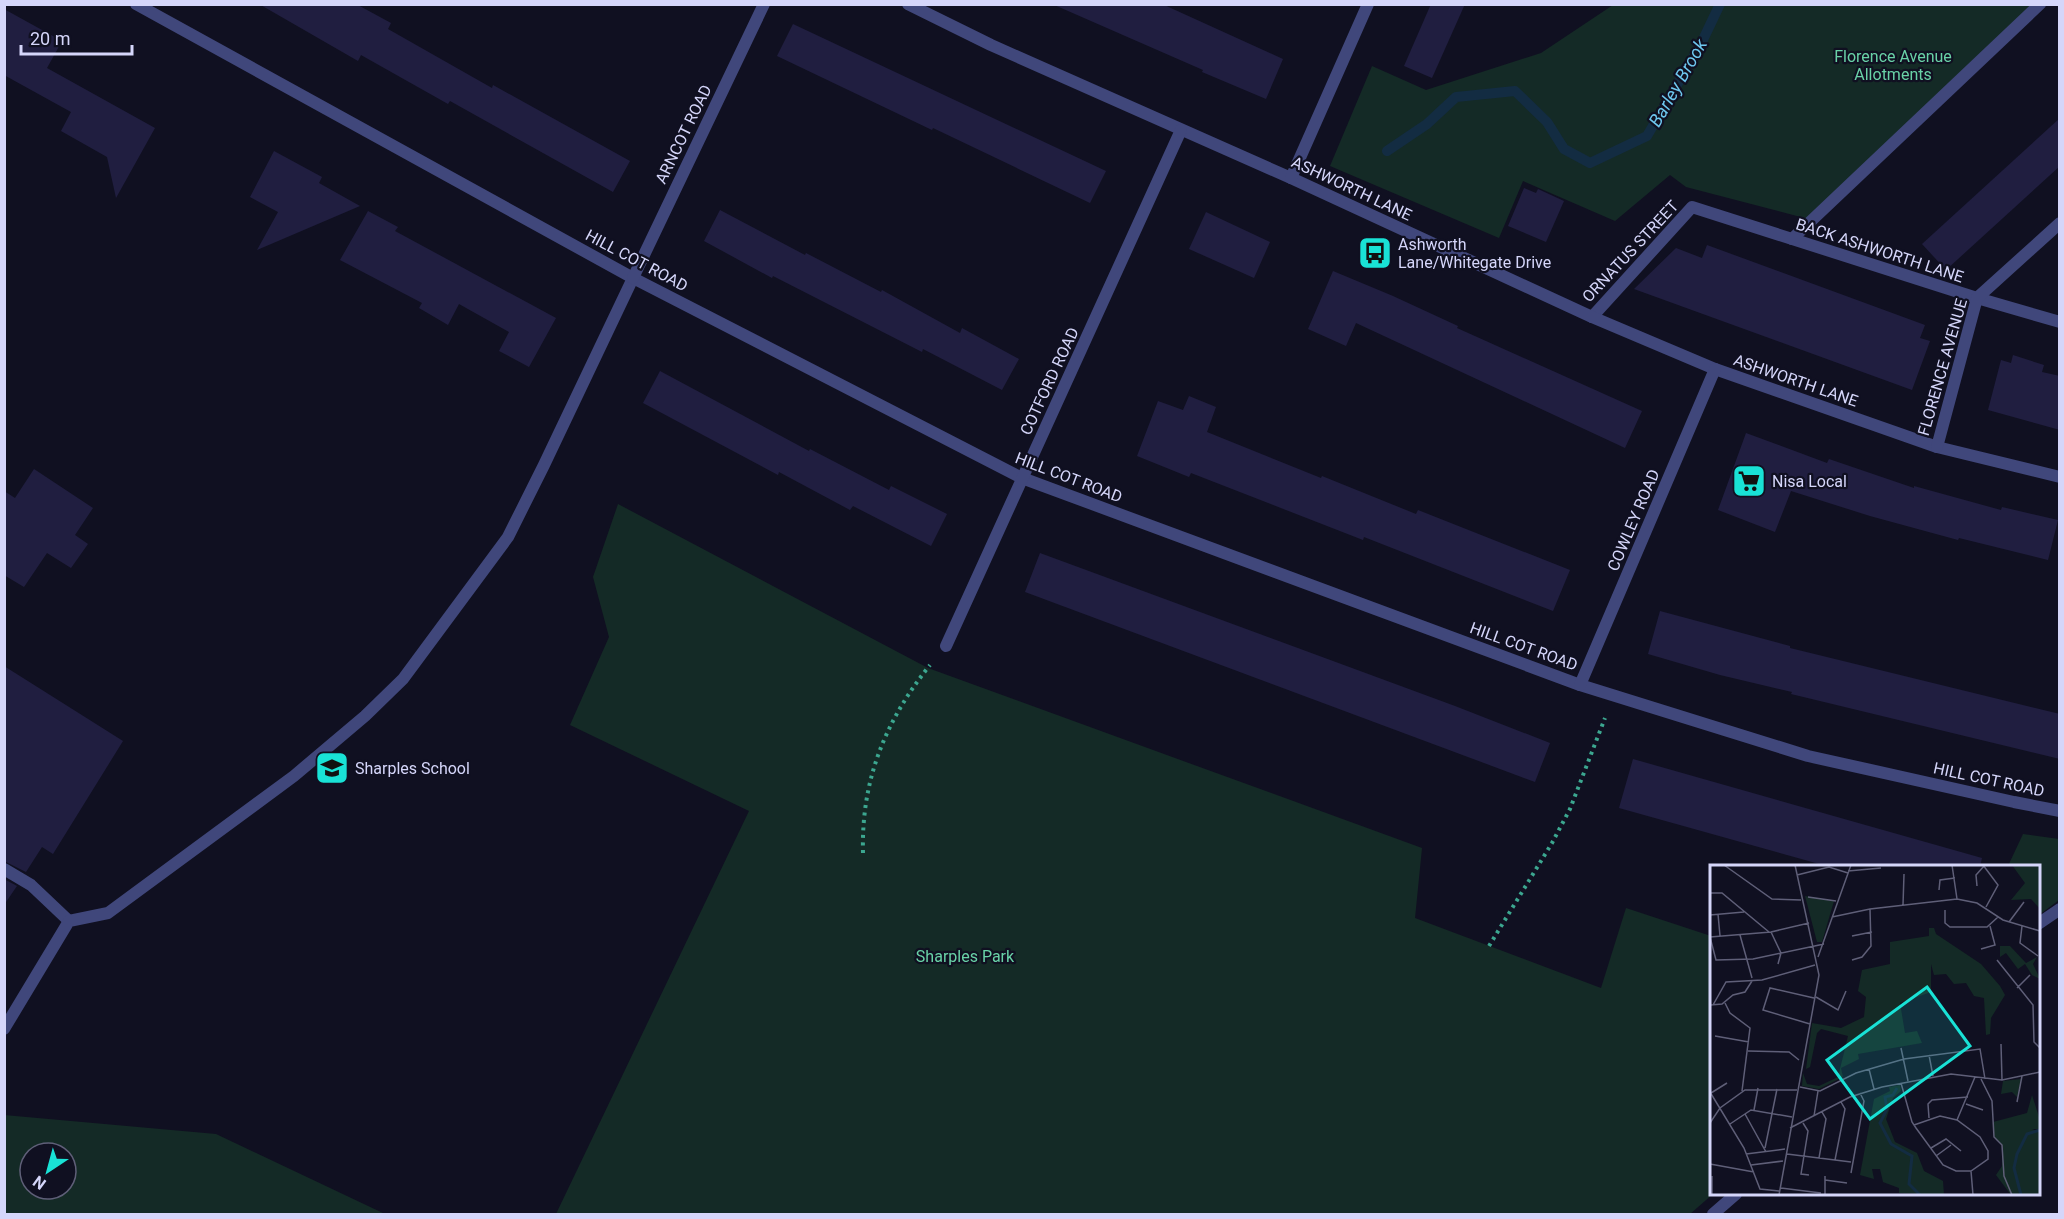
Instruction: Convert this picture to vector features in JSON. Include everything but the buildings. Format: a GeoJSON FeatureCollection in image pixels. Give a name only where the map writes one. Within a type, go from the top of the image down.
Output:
{"type":"FeatureCollection","features":[{"type":"Feature","properties":{"kind":"street","name":"HILL COT ROAD"},"geometry":{"type":"LineString","coordinates":[[136,4],[633,278],[1022,478],[1580,685],[1808,756],[2014,802],[2060,810]]}},
{"type":"Feature","properties":{"kind":"street","name":"ARNCOT ROAD"},"geometry":{"type":"LineString","coordinates":[[69,921],[108,913],[294,776],[365,716],[403,678],[508,537],[764,4]]}},
{"type":"Feature","properties":{"kind":"street","name":"ASHWORTH LANE"},"geometry":{"type":"LineString","coordinates":[[908,4],[991,45],[1292,178],[1592,317],[1715,369],[1937,447],[2060,477]]}},
{"type":"Feature","properties":{"kind":"street"},"geometry":{"type":"LineString","coordinates":[[1292,178],[1368,4]]}},
{"type":"Feature","properties":{"kind":"street"},"geometry":{"type":"LineString","coordinates":[[1792,239],[2040,4]]}},
{"type":"Feature","properties":{"kind":"street","name":"COTFORD ROAD"},"geometry":{"type":"LineString","coordinates":[[946,646],[1181,130]]}},
{"type":"Feature","properties":{"kind":"street","name":"BACK ASHWORTH LANE"},"geometry":{"type":"LineString","coordinates":[[1692,207],[1977,298],[2060,322]]}},
{"type":"Feature","properties":{"kind":"street","name":"ORNATUS STREET"},"geometry":{"type":"LineString","coordinates":[[1592,317],[1692,207]]}},
{"type":"Feature","properties":{"kind":"street","name":"FLORENCE AVENUE"},"geometry":{"type":"LineString","coordinates":[[1937,447],[1977,298],[2060,223]]}},
{"type":"Feature","properties":{"kind":"street","name":"COWLEY ROAD"},"geometry":{"type":"LineString","coordinates":[[1580,685],[1715,369]]}},
{"type":"Feature","properties":{"kind":"street"},"geometry":{"type":"LineString","coordinates":[[4,868],[31,885],[69,921],[4,1029]]}},
{"type":"Feature","properties":{"kind":"street"},"geometry":{"type":"LineString","coordinates":[[2040,923],[2060,909]]}},
{"type":"Feature","properties":{"kind":"street"},"geometry":{"type":"LineString","coordinates":[[1713,1215],[1735,1195]]}},
{"type":"Feature","properties":{"kind":"path"},"geometry":{"type":"LineString","coordinates":[[863,853],[862,825],[869,778],[883,742],[900,708],[946,646]]}},
{"type":"Feature","properties":{"kind":"path"},"geometry":{"type":"LineString","coordinates":[[1489,946],[1552,843],[1570,808],[1614,695]]}},
{"type":"Feature","properties":{"kind":"green space","name":"Florence Avenue Allotments"},"geometry":{"type":"Polygon","coordinates":[[[1613,5],[2047,5],[1816,221],[1686,187],[1670,175],[1615,221],[1523,181],[1499,238],[1330,166],[1372,66],[1426,90],[1541,53],[1613,5]]]}},
{"type":"Feature","properties":{"kind":"green space","name":"Sharples Park"},"geometry":{"type":"Polygon","coordinates":[[[618,504],[928,668],[1422,848],[1415,918],[1601,988],[1626,908],[1710,936],[1710,1195],[1712,1195],[1690,1214],[556,1214],[749,811],[570,725],[609,637],[593,577],[618,504]]]}},
{"type":"Feature","properties":{"kind":"green space"},"geometry":{"type":"Polygon","coordinates":[[[2023,834],[2059,839],[2059,900],[2040,914],[2040,865],[2008,865],[2023,834]]]}},
{"type":"Feature","properties":{"kind":"green space"},"geometry":{"type":"Polygon","coordinates":[[[4,1115],[216,1134],[385,1214],[5,1214],[4,1115]]]}},
{"type":"Feature","properties":{"kind":"waterway","name":"Barley Brook"},"geometry":{"type":"LineString","coordinates":[[1387,151],[1427,124],[1456,97],[1515,91],[1547,122],[1564,149],[1590,163],[1647,136],[1701,44],[1720,4]]}},
{"type":"Feature","properties":{"kind":"place","name":"Ashworth Lane/Whitegate Drive"},"geometry":{"type":"Point","coordinates":[1375,253]}},
{"type":"Feature","properties":{"kind":"place","name":"Nisa Local"},"geometry":{"type":"Point","coordinates":[1749,481]}},
{"type":"Feature","properties":{"kind":"place","name":"Sharples School"},"geometry":{"type":"Point","coordinates":[332,768]}}]}
